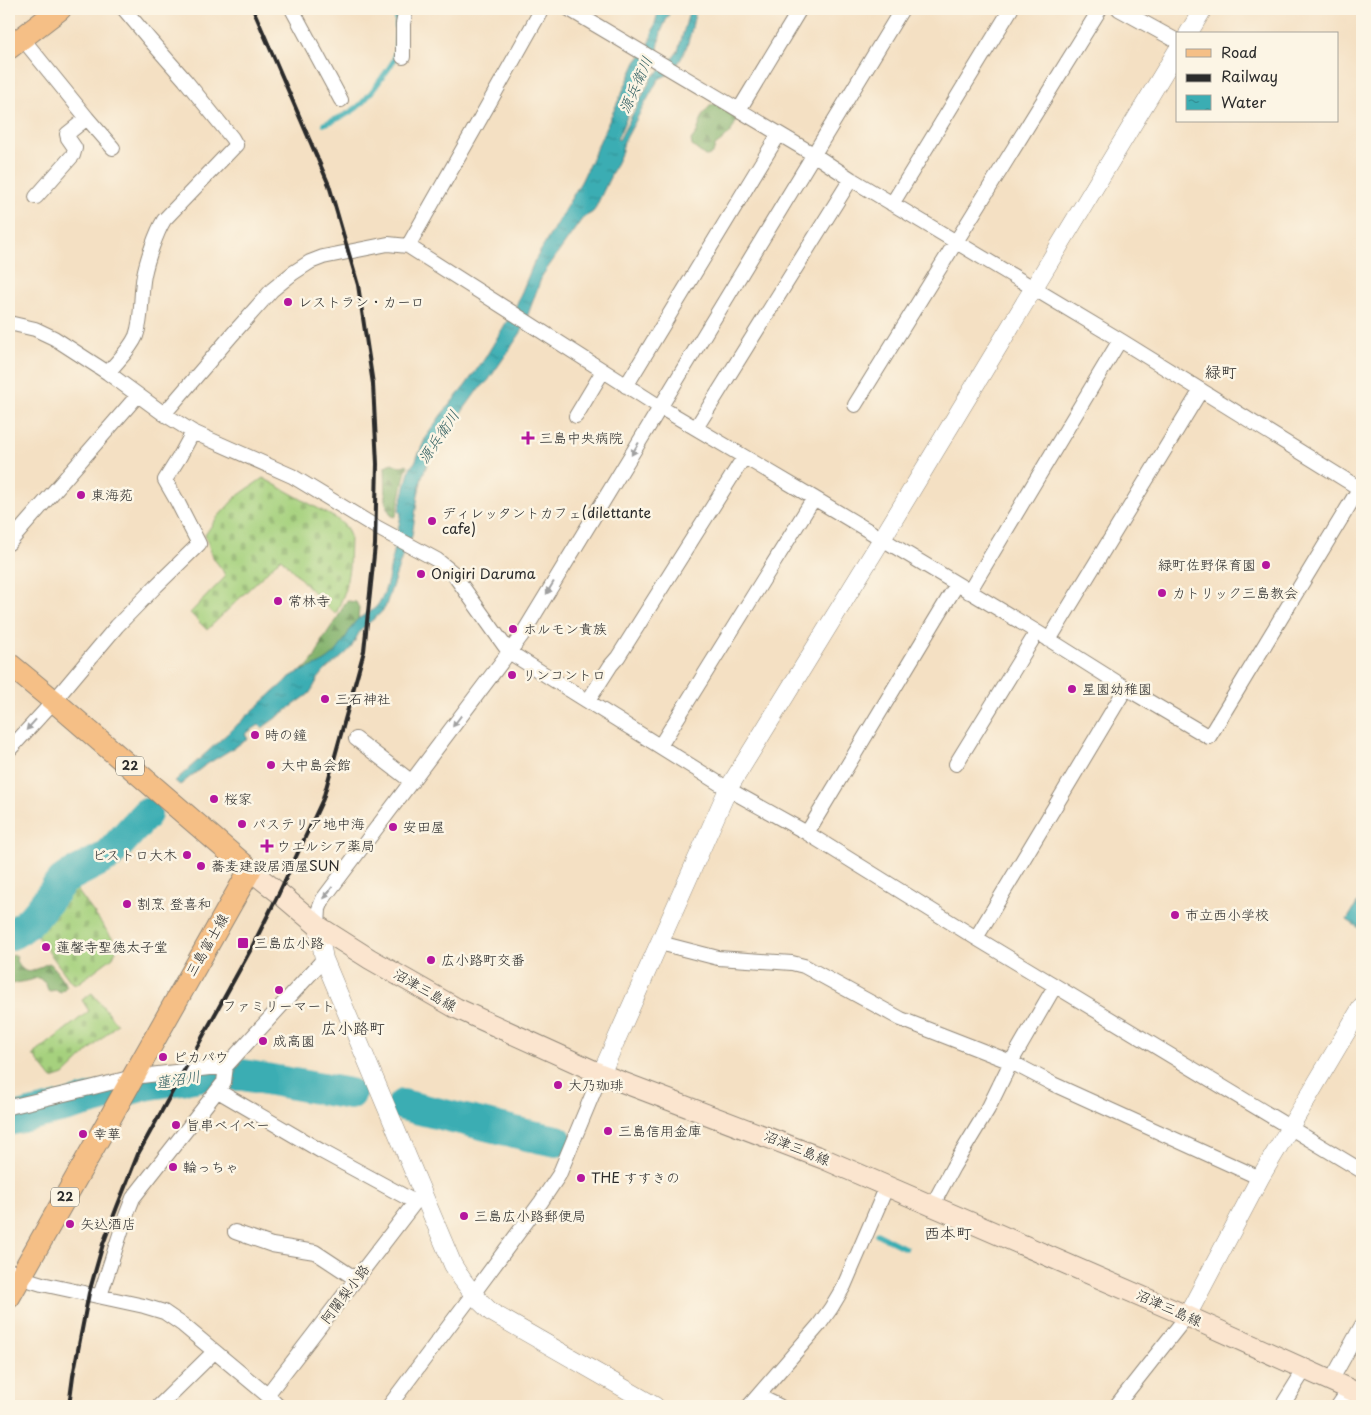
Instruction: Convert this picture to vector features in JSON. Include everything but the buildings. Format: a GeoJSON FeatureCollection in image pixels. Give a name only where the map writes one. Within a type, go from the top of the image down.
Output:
{"type":"FeatureCollection","features":[{"type":"Feature","properties":{"kind":"main road"},"geometry":{"type":"LineString","coordinates":[[15,43],[60,9]]}},
{"type":"Feature","properties":{"kind":"main road","name":"22"},"geometry":{"type":"LineString","coordinates":[[9,664],[250,870]]}},
{"type":"Feature","properties":{"kind":"main road","name":"沼津三島線"},"geometry":{"type":"LineString","coordinates":[[250,870],[318,926],[370,959],[456,1008],[601,1074],[766,1136],[887,1186],[1187,1316],[1356,1393]]}},
{"type":"Feature","properties":{"kind":"main road","name":"三島富士線"},"geometry":{"type":"LineString","coordinates":[[9,1297],[14,1274],[127,1086],[250,870]]}},
{"type":"Feature","properties":{"kind":"street"},"geometry":{"type":"LineString","coordinates":[[108,373],[135,337],[139,322],[144,274],[164,220],[236,145],[191,87],[124,9]]}},
{"type":"Feature","properties":{"kind":"street"},"geometry":{"type":"LineString","coordinates":[[292,9],[341,100]]}},
{"type":"Feature","properties":{"kind":"street"},"geometry":{"type":"LineString","coordinates":[[403,57],[403,24],[406,9]]}},
{"type":"Feature","properties":{"kind":"street"},"geometry":{"type":"LineString","coordinates":[[408,246],[542,9]]}},
{"type":"Feature","properties":{"kind":"street"},"geometry":{"type":"LineString","coordinates":[[164,414],[272,290],[293,273],[310,262],[323,257],[388,244],[408,246],[660,408],[814,498],[1209,737],[1361,490],[1120,340],[569,9]]}},
{"type":"Feature","properties":{"kind":"street"},"geometry":{"type":"LineString","coordinates":[[739,110],[800,9]]}},
{"type":"Feature","properties":{"kind":"street"},"geometry":{"type":"LineString","coordinates":[[654,1406],[491,1312],[463,1281],[419,1197],[324,959],[318,926],[319,909],[323,899],[522,635],[902,9]]}},
{"type":"Feature","properties":{"kind":"street"},"geometry":{"type":"LineString","coordinates":[[892,204],[1011,9]]}},
{"type":"Feature","properties":{"kind":"street"},"geometry":{"type":"LineString","coordinates":[[855,405],[1100,9]]}},
{"type":"Feature","properties":{"kind":"street"},"geometry":{"type":"LineString","coordinates":[[1119,9],[1176,39]]}},
{"type":"Feature","properties":{"kind":"street"},"geometry":{"type":"LineString","coordinates":[[1189,32],[1203,9]]}},
{"type":"Feature","properties":{"kind":"street"},"geometry":{"type":"LineString","coordinates":[[15,43],[113,148]]}},
{"type":"Feature","properties":{"kind":"street"},"geometry":{"type":"LineString","coordinates":[[389,1406],[541,1202],[559,1175],[601,1074],[728,788],[882,540],[1176,53]]}},
{"type":"Feature","properties":{"kind":"street"},"geometry":{"type":"LineString","coordinates":[[36,197],[73,155],[75,148],[67,134],[87,118]]}},
{"type":"Feature","properties":{"kind":"street"},"geometry":{"type":"LineString","coordinates":[[626,386],[779,134]]}},
{"type":"Feature","properties":{"kind":"street"},"geometry":{"type":"LineString","coordinates":[[696,428],[851,179]]}},
{"type":"Feature","properties":{"kind":"street"},"geometry":{"type":"LineString","coordinates":[[9,323],[35,329],[54,338],[193,432],[292,476],[437,560],[452,572],[509,652],[728,788],[807,833],[976,938],[1362,1171]]}},
{"type":"Feature","properties":{"kind":"street"},"geometry":{"type":"LineString","coordinates":[[969,592],[1120,340]]}},
{"type":"Feature","properties":{"kind":"street"},"geometry":{"type":"LineString","coordinates":[[576,416],[603,371]]}},
{"type":"Feature","properties":{"kind":"street"},"geometry":{"type":"LineString","coordinates":[[1049,640],[1201,390]]}},
{"type":"Feature","properties":{"kind":"street"},"geometry":{"type":"LineString","coordinates":[[9,543],[138,395]]}},
{"type":"Feature","properties":{"kind":"street"},"geometry":{"type":"LineString","coordinates":[[9,750],[54,701],[117,626],[199,544],[178,501],[165,480],[193,432]]}},
{"type":"Feature","properties":{"kind":"street"},"geometry":{"type":"LineString","coordinates":[[588,701],[618,657],[744,457]]}},
{"type":"Feature","properties":{"kind":"street"},"geometry":{"type":"LineString","coordinates":[[660,746],[814,498]]}},
{"type":"Feature","properties":{"kind":"street"},"geometry":{"type":"LineString","coordinates":[[807,833],[957,584]]}},
{"type":"Feature","properties":{"kind":"street"},"geometry":{"type":"LineString","coordinates":[[956,764],[1037,632]]}},
{"type":"Feature","properties":{"kind":"street"},"geometry":{"type":"LineString","coordinates":[[976,938],[1126,688]]}},
{"type":"Feature","properties":{"kind":"street"},"geometry":{"type":"LineString","coordinates":[[356,739],[412,782]]}},
{"type":"Feature","properties":{"kind":"street"},"geometry":{"type":"LineString","coordinates":[[660,943],[718,958],[798,964],[901,1019],[1011,1062],[1053,1084],[1260,1178]]}},
{"type":"Feature","properties":{"kind":"street"},"geometry":{"type":"LineString","coordinates":[[100,1296],[133,1198],[223,1078],[324,959]]}},
{"type":"Feature","properties":{"kind":"street"},"geometry":{"type":"LineString","coordinates":[[932,1206],[952,1167],[988,1109],[1011,1062],[1055,986]]}},
{"type":"Feature","properties":{"kind":"street"},"geometry":{"type":"LineString","coordinates":[[1116,1406],[1187,1316],[1260,1178],[1362,1006]]}},
{"type":"Feature","properties":{"kind":"street"},"geometry":{"type":"LineString","coordinates":[[9,1107],[90,1088],[223,1078],[321,1151],[419,1197]]}},
{"type":"Feature","properties":{"kind":"street"},"geometry":{"type":"LineString","coordinates":[[753,1401],[819,1325],[831,1308],[844,1286],[887,1186]]}},
{"type":"Feature","properties":{"kind":"street","name":"阿闍梨小路"},"geometry":{"type":"LineString","coordinates":[[267,1395],[419,1197]]}},
{"type":"Feature","properties":{"kind":"street"},"geometry":{"type":"LineString","coordinates":[[235,1232],[272,1245],[315,1252],[356,1279]]}},
{"type":"Feature","properties":{"kind":"street"},"geometry":{"type":"LineString","coordinates":[[14,1274],[42,1284],[164,1312],[183,1325],[278,1406]]}},
{"type":"Feature","properties":{"kind":"street"},"geometry":{"type":"LineString","coordinates":[[1331,1381],[1362,1325]]}},
{"type":"Feature","properties":{"kind":"street"},"geometry":{"type":"LineString","coordinates":[[159,1406],[214,1352]]}},
{"type":"Feature","properties":{"kind":"street"},"geometry":{"type":"LineString","coordinates":[[1282,1406],[1305,1369]]}},
{"type":"Feature","properties":{"kind":"street"},"geometry":{"type":"LineString","coordinates":[[1338,1406],[1356,1393]]}},
{"type":"Feature","properties":{"kind":"street"},"geometry":{"type":"LineString","coordinates":[[753,1401],[779,1406]]}},
{"type":"Feature","properties":{"kind":"green space"},"geometry":{"type":"Polygon","coordinates":[[[717,104],[736,116],[736,121],[732,130],[715,146],[712,154],[705,156],[692,146],[691,140],[697,132],[703,114],[711,105],[717,104]]]}},
{"type":"Feature","properties":{"kind":"green space"},"geometry":{"type":"Polygon","coordinates":[[[392,463],[399,466],[407,464],[408,466],[395,517],[392,516],[387,508],[386,501],[385,466],[392,463]]]}},
{"type":"Feature","properties":{"kind":"green space"},"geometry":{"type":"Polygon","coordinates":[[[263,478],[337,519],[346,527],[350,536],[349,568],[345,591],[336,614],[328,608],[281,558],[207,630],[190,613],[225,577],[214,559],[205,535],[216,519],[236,497],[263,478]]]}},
{"type":"Feature","properties":{"kind":"green space"},"geometry":{"type":"Polygon","coordinates":[[[348,601],[356,602],[359,608],[358,621],[345,642],[330,660],[301,673],[315,657],[321,642],[348,601]]]}},
{"type":"Feature","properties":{"kind":"green space"},"geometry":{"type":"Polygon","coordinates":[[[72,883],[118,946],[113,957],[77,984],[71,982],[32,929],[52,909],[72,883]]]}},
{"type":"Feature","properties":{"kind":"green space"},"geometry":{"type":"Polygon","coordinates":[[[13,954],[17,956],[16,961],[20,967],[27,972],[49,963],[67,986],[61,992],[56,990],[50,991],[46,984],[39,978],[36,978],[9,986],[9,958],[13,954]]]}},
{"type":"Feature","properties":{"kind":"green space"},"geometry":{"type":"Polygon","coordinates":[[[92,993],[117,1024],[64,1075],[52,1079],[33,1055],[89,1011],[82,1000],[92,993]]]}},
{"type":"Feature","properties":{"kind":"water"},"geometry":{"type":"Polygon","coordinates":[[[659,9],[671,9],[661,32],[656,60],[637,95],[617,139],[619,140],[652,77],[668,64],[678,51],[690,9],[696,9],[685,50],[671,72],[658,80],[624,142],[621,154],[594,211],[582,219],[542,276],[522,331],[488,381],[477,391],[429,460],[422,477],[412,536],[402,557],[385,608],[360,631],[351,648],[320,676],[309,694],[262,728],[259,725],[245,734],[248,739],[204,766],[180,785],[175,781],[290,677],[324,662],[333,655],[355,622],[374,609],[379,603],[385,591],[388,578],[401,514],[399,511],[410,468],[415,462],[426,437],[485,358],[516,306],[534,262],[582,180],[636,62],[649,45],[659,9]]]}},
{"type":"Feature","properties":{"kind":"water"},"geometry":{"type":"Polygon","coordinates":[[[89,864],[90,868],[72,876],[34,921],[9,940],[9,929],[30,912],[60,876],[89,864]]]}},
{"type":"Feature","properties":{"kind":"water"},"geometry":{"type":"Polygon","coordinates":[[[1362,895],[1362,930],[1347,920],[1362,895]]]}},
{"type":"Feature","properties":{"kind":"waterway"},"geometry":{"type":"LineString","coordinates":[[324,124],[357,108],[391,65],[396,50],[397,9]]}},
{"type":"Feature","properties":{"kind":"waterway","name":"源兵衛川"},"geometry":{"type":"LineString","coordinates":[[9,935],[24,926],[31,919],[62,881],[108,856],[146,814]]}},
{"type":"Feature","properties":{"kind":"waterway","name":"蓮沼川"},"geometry":{"type":"LineString","coordinates":[[9,1120],[145,1085],[212,1074],[243,1075],[350,1094]]}},
{"type":"Feature","properties":{"kind":"waterway","name":"蓮沼川"},"geometry":{"type":"LineString","coordinates":[[403,1105],[557,1141]]}},
{"type":"Feature","properties":{"kind":"waterway"},"geometry":{"type":"LineString","coordinates":[[877,1234],[905,1248]]}},
{"type":"Feature","properties":{"kind":"railway"},"geometry":{"type":"LineString","coordinates":[[69,1406],[89,1293],[103,1244],[117,1207],[138,1154],[251,949],[323,799],[364,651],[375,545],[377,464],[373,384],[358,285],[329,185],[253,9]]}},
{"type":"Feature","properties":{"kind":"place","name":"レストラン・カーロ"},"geometry":{"type":"Point","coordinates":[288,302]}},
{"type":"Feature","properties":{"kind":"place","name":"三島中央病院"},"geometry":{"type":"Point","coordinates":[528,438]}},
{"type":"Feature","properties":{"kind":"place","name":"東海苑"},"geometry":{"type":"Point","coordinates":[81,495]}},
{"type":"Feature","properties":{"kind":"place","name":"ディレッタントカフェ(dilettante cafe)"},"geometry":{"type":"Point","coordinates":[432,521]}},
{"type":"Feature","properties":{"kind":"place","name":"緑町佐野保育園"},"geometry":{"type":"Point","coordinates":[1266,565]}},
{"type":"Feature","properties":{"kind":"place","name":"Onigiri Daruma"},"geometry":{"type":"Point","coordinates":[421,574]}},
{"type":"Feature","properties":{"kind":"place","name":"カトリック三島教会"},"geometry":{"type":"Point","coordinates":[1162,593]}},
{"type":"Feature","properties":{"kind":"place","name":"常林寺"},"geometry":{"type":"Point","coordinates":[278,601]}},
{"type":"Feature","properties":{"kind":"place","name":"ホルモン貴族"},"geometry":{"type":"Point","coordinates":[513,629]}},
{"type":"Feature","properties":{"kind":"place","name":"リンコントロ"},"geometry":{"type":"Point","coordinates":[512,675]}},
{"type":"Feature","properties":{"kind":"place","name":"星園幼稚園"},"geometry":{"type":"Point","coordinates":[1072,689]}},
{"type":"Feature","properties":{"kind":"place","name":"三石神社"},"geometry":{"type":"Point","coordinates":[325,699]}},
{"type":"Feature","properties":{"kind":"place","name":"時の鐘"},"geometry":{"type":"Point","coordinates":[255,735]}},
{"type":"Feature","properties":{"kind":"place","name":"大中島会館"},"geometry":{"type":"Point","coordinates":[271,765]}},
{"type":"Feature","properties":{"kind":"place","name":"桜家"},"geometry":{"type":"Point","coordinates":[214,799]}},
{"type":"Feature","properties":{"kind":"place","name":"パステリア地中海"},"geometry":{"type":"Point","coordinates":[242,824]}},
{"type":"Feature","properties":{"kind":"place","name":"安田屋"},"geometry":{"type":"Point","coordinates":[393,827]}},
{"type":"Feature","properties":{"kind":"place","name":"ウエルシア薬局"},"geometry":{"type":"Point","coordinates":[267,846]}},
{"type":"Feature","properties":{"kind":"place","name":"ビストロ大木"},"geometry":{"type":"Point","coordinates":[187,855]}},
{"type":"Feature","properties":{"kind":"place","name":"蕎麦建設居酒屋SUN"},"geometry":{"type":"Point","coordinates":[201,866]}},
{"type":"Feature","properties":{"kind":"place","name":"割烹 登喜和"},"geometry":{"type":"Point","coordinates":[127,904]}},
{"type":"Feature","properties":{"kind":"place","name":"市立西小学校"},"geometry":{"type":"Point","coordinates":[1175,915]}},
{"type":"Feature","properties":{"kind":"place","name":"三島広小路"},"geometry":{"type":"Point","coordinates":[243,943]}},
{"type":"Feature","properties":{"kind":"place","name":"蓮馨寺聖徳太子堂"},"geometry":{"type":"Point","coordinates":[46,947]}},
{"type":"Feature","properties":{"kind":"place","name":"広小路町交番"},"geometry":{"type":"Point","coordinates":[431,960]}},
{"type":"Feature","properties":{"kind":"place","name":"ファミリーマート"},"geometry":{"type":"Point","coordinates":[279,990]}},
{"type":"Feature","properties":{"kind":"place","name":"成高園"},"geometry":{"type":"Point","coordinates":[263,1041]}},
{"type":"Feature","properties":{"kind":"place","name":"ピカパウ"},"geometry":{"type":"Point","coordinates":[163,1057]}},
{"type":"Feature","properties":{"kind":"place","name":"大乃珈琲"},"geometry":{"type":"Point","coordinates":[558,1085]}},
{"type":"Feature","properties":{"kind":"place","name":"旨串ベイベー"},"geometry":{"type":"Point","coordinates":[176,1125]}},
{"type":"Feature","properties":{"kind":"place","name":"三島信用金庫"},"geometry":{"type":"Point","coordinates":[608,1131]}},
{"type":"Feature","properties":{"kind":"place","name":"幸華"},"geometry":{"type":"Point","coordinates":[83,1134]}},
{"type":"Feature","properties":{"kind":"place","name":"輪っちゃ"},"geometry":{"type":"Point","coordinates":[173,1167]}},
{"type":"Feature","properties":{"kind":"place","name":"THE すすきの"},"geometry":{"type":"Point","coordinates":[581,1178]}},
{"type":"Feature","properties":{"kind":"place","name":"三島広小路郵便局"},"geometry":{"type":"Point","coordinates":[464,1216]}},
{"type":"Feature","properties":{"kind":"place","name":"矢込酒店"},"geometry":{"type":"Point","coordinates":[70,1224]}},
{"type":"Feature","properties":{"kind":"district","name":"緑町"},"geometry":{"type":"Point","coordinates":[1221,372]}},
{"type":"Feature","properties":{"kind":"district","name":"広小路町"},"geometry":{"type":"Point","coordinates":[353,1028]}},
{"type":"Feature","properties":{"kind":"district","name":"西本町"},"geometry":{"type":"Point","coordinates":[948,1233]}}]}
